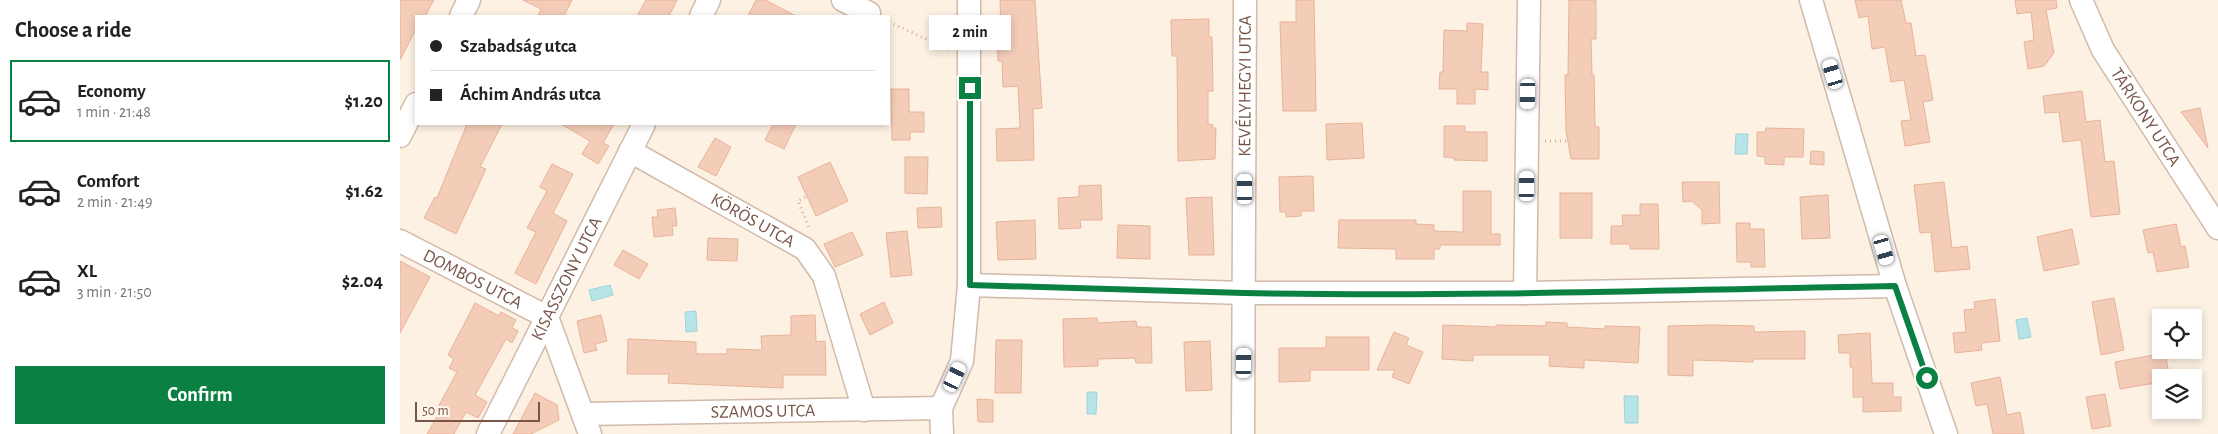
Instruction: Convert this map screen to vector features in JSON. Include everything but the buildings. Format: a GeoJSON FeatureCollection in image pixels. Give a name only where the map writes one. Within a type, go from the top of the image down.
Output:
{"type":"FeatureCollection","features":[{"type":"Feature","properties":{"kind":"street"},"geometry":{"type":"LineString","coordinates":[[462,15],[469,0]]}},
{"type":"Feature","properties":{"kind":"street"},"geometry":{"type":"LineString","coordinates":[[702,15],[709,0]]}},
{"type":"Feature","properties":{"kind":"street"},"geometry":{"type":"LineString","coordinates":[[843,0],[873,15]]}},
{"type":"Feature","properties":{"kind":"street"},"geometry":{"type":"LineString","coordinates":[[942,434],[940,408],[962,361],[970,285],[969,0]]}},
{"type":"Feature","properties":{"kind":"street","name":"KEVÉLYHEGYI UTCA"},"geometry":{"type":"LineString","coordinates":[[1243,434],[1245,0]]}},
{"type":"Feature","properties":{"kind":"street"},"geometry":{"type":"LineString","coordinates":[[1525,293],[1529,0]]}},
{"type":"Feature","properties":{"kind":"street"},"geometry":{"type":"LineString","coordinates":[[1811,0],[1895,286],[1946,434]]}},
{"type":"Feature","properties":{"kind":"street","name":"TÁRKONY UTCA"},"geometry":{"type":"LineString","coordinates":[[2081,0],[2103,50],[2218,228]]}},
{"type":"Feature","properties":{"kind":"street"},"geometry":{"type":"LineString","coordinates":[[400,136],[415,106]]}},
{"type":"Feature","properties":{"kind":"street","name":"KISASSZONY UTCA"},"geometry":{"type":"LineString","coordinates":[[488,434],[643,125]]}},
{"type":"Feature","properties":{"kind":"street","name":"KÖRÖS UTCA"},"geometry":{"type":"LineString","coordinates":[[630,151],[805,249],[824,276],[864,410]]}},
{"type":"Feature","properties":{"kind":"street","name":"DOMBOS UTCA"},"geometry":{"type":"LineString","coordinates":[[400,241],[547,318]]}},
{"type":"Feature","properties":{"kind":"street"},"geometry":{"type":"LineString","coordinates":[[970,285],[1245,293],[1525,293],[1895,286]]}},
{"type":"Feature","properties":{"kind":"street"},"geometry":{"type":"LineString","coordinates":[[547,318],[587,424]]}},
{"type":"Feature","properties":{"kind":"street","name":"SZAMOS UTCA"},"geometry":{"type":"LineString","coordinates":[[587,424],[940,408]]}},
{"type":"Feature","properties":{"kind":"path"},"geometry":{"type":"LineString","coordinates":[[890,23],[944,47]]}},
{"type":"Feature","properties":{"kind":"path"},"geometry":{"type":"LineString","coordinates":[[805,197],[798,200],[809,228]]}},
{"type":"Feature","properties":{"kind":"water"},"geometry":{"type":"Polygon","coordinates":[[[1736,134],[1748,134],[1747,154],[1735,154],[1736,134]]]}},
{"type":"Feature","properties":{"kind":"water"},"geometry":{"type":"Polygon","coordinates":[[[610,285],[613,295],[592,301],[589,290],[610,285]]]}},
{"type":"Feature","properties":{"kind":"water"},"geometry":{"type":"Polygon","coordinates":[[[696,311],[697,331],[686,332],[685,312],[696,311]]]}},
{"type":"Feature","properties":{"kind":"water"},"geometry":{"type":"Polygon","coordinates":[[[2027,318],[2031,337],[2019,339],[2016,320],[2027,318]]]}},
{"type":"Feature","properties":{"kind":"water"},"geometry":{"type":"Polygon","coordinates":[[[1087,392],[1097,392],[1096,414],[1087,414],[1087,392]]]}},
{"type":"Feature","properties":{"kind":"water"},"geometry":{"type":"Polygon","coordinates":[[[1624,396],[1638,396],[1638,423],[1625,423],[1624,396]]]}},
{"type":"Feature","properties":{"kind":"route"},"geometry":{"type":"LineString","coordinates":[[970,88],[970,285],[1245,293],[1525,293],[1895,286],[1927,378]]}}]}
